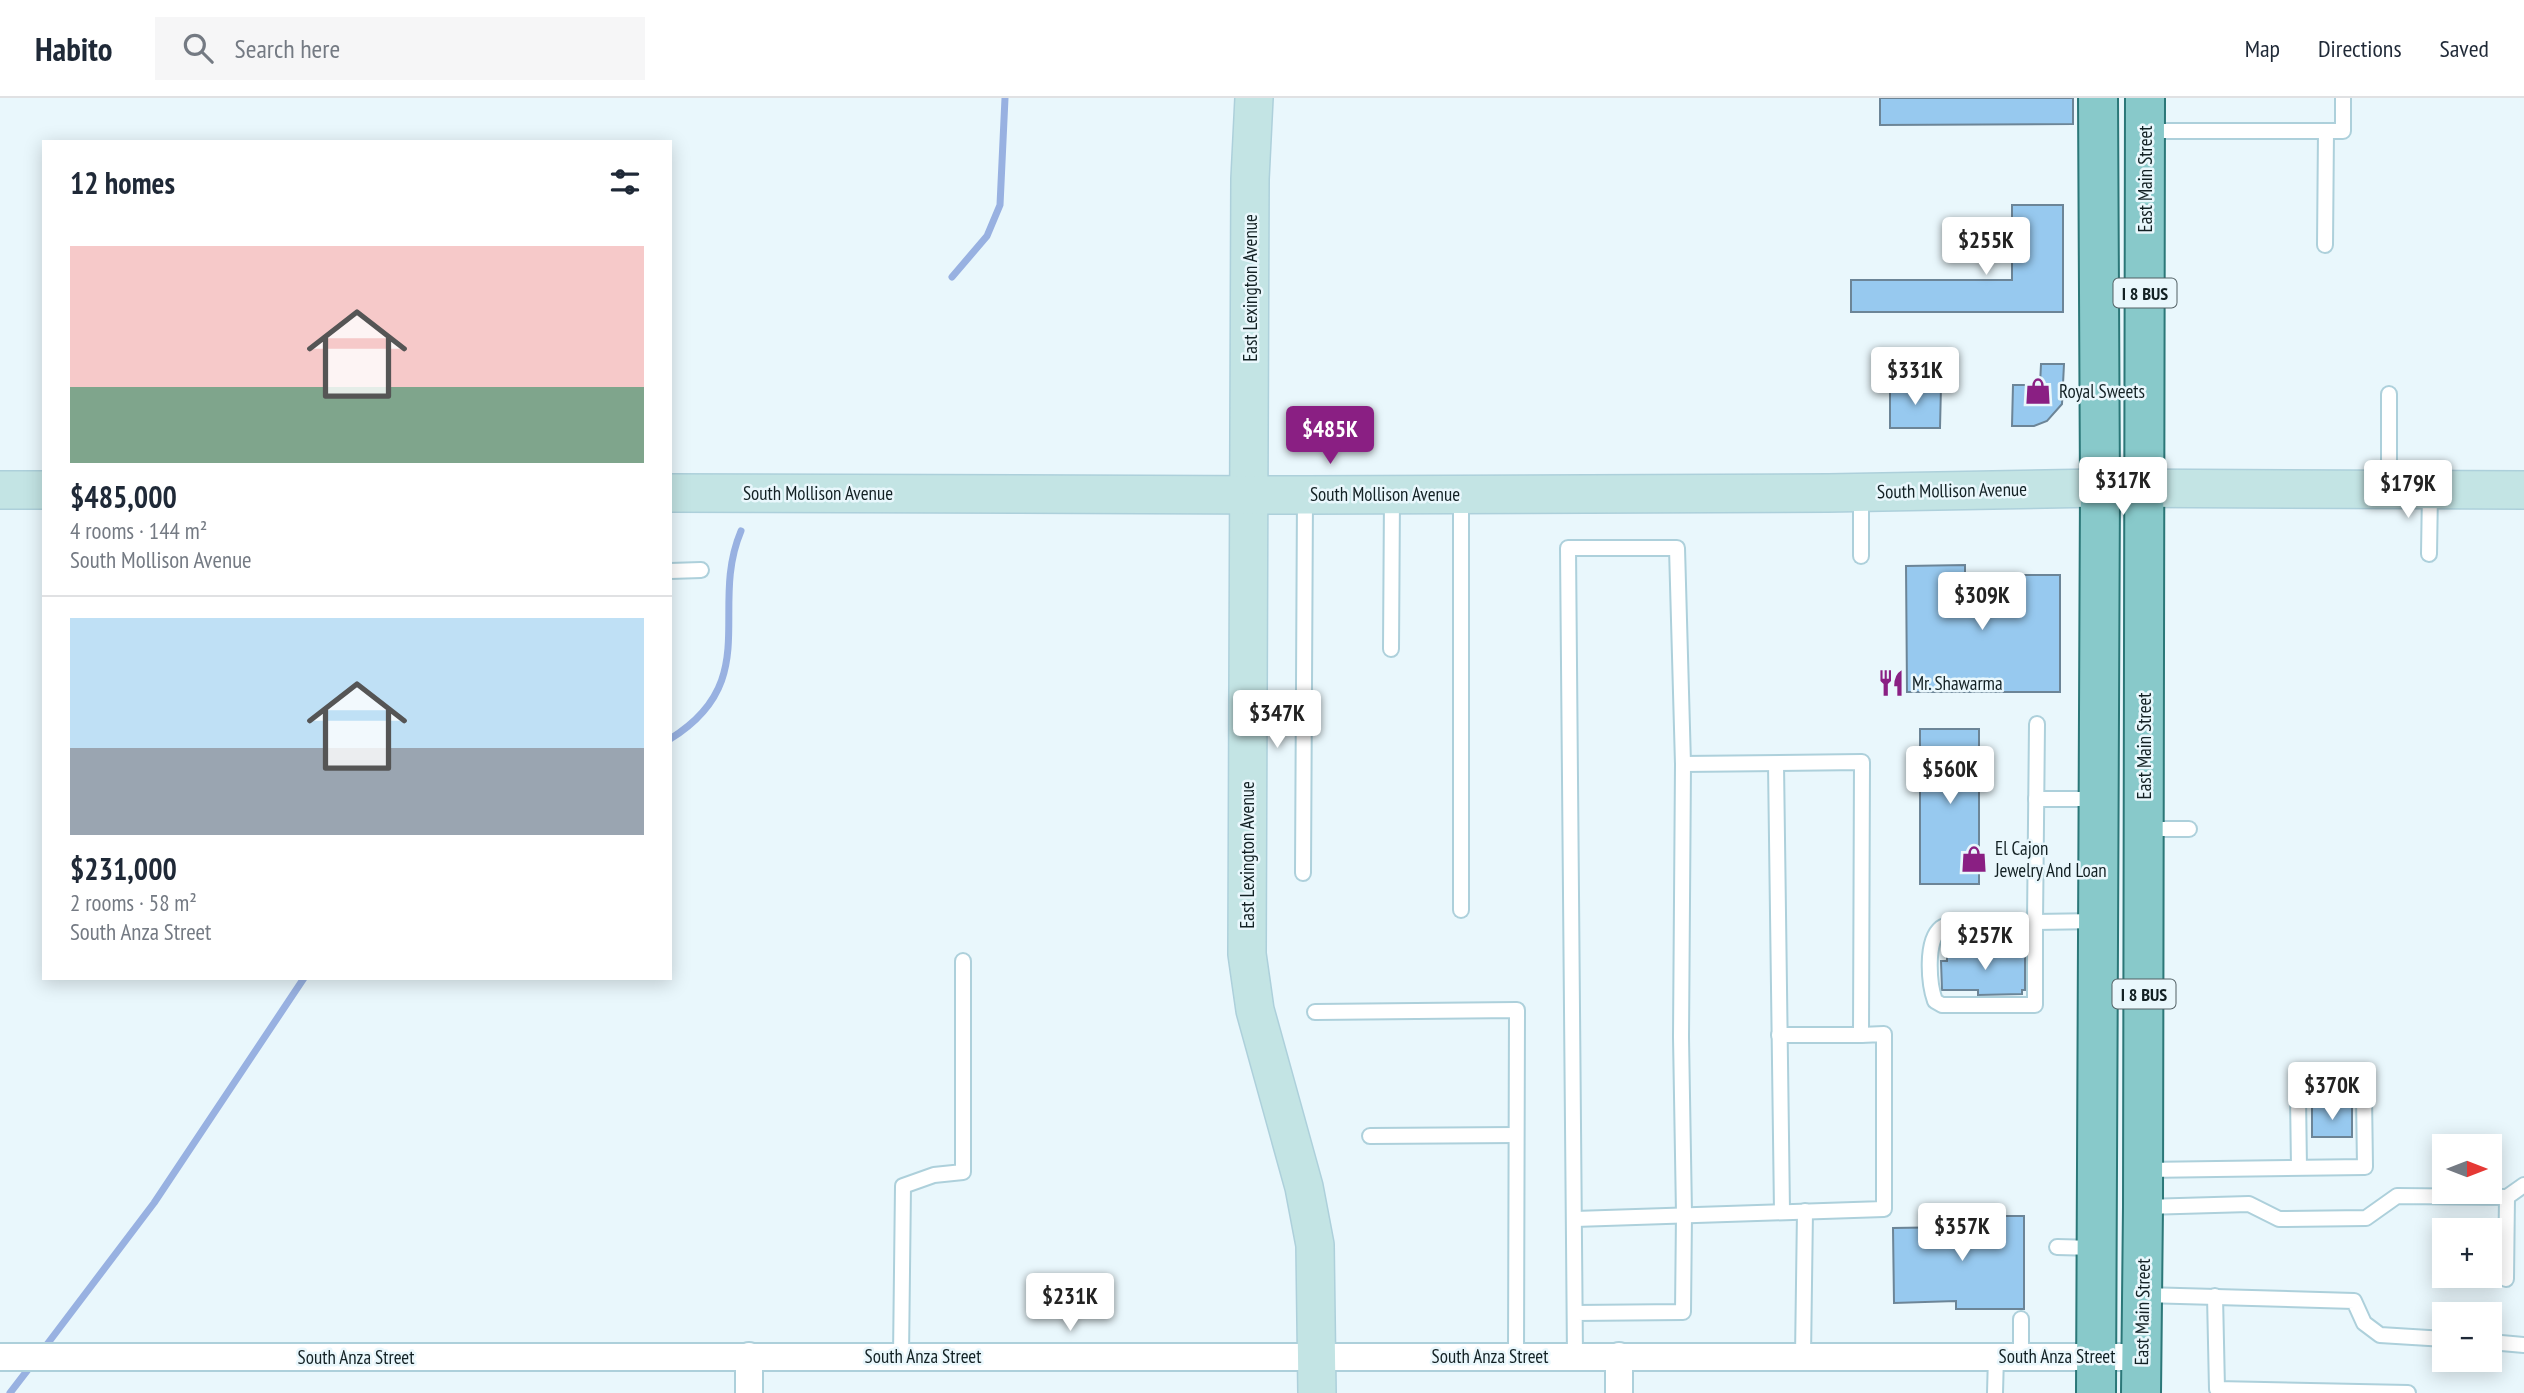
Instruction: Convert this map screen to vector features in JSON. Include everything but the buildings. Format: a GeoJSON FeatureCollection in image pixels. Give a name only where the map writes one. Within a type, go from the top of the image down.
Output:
{"type":"FeatureCollection","features":[{"type":"Feature","properties":{"kind":"main road","name":"East Lexington Avenue"},"geometry":{"type":"LineString","coordinates":[[1254,98],[1250,179],[1247,954],[1255,1010],[1304,1187],[1313,1234],[1317,1393]]}},
{"type":"Feature","properties":{"kind":"main road","name":"I 8 BUS"},"geometry":{"type":"LineString","coordinates":[[2096,1374],[2100,488],[2098,98]]}},
{"type":"Feature","properties":{"kind":"main road","name":"East Main Street"},"geometry":{"type":"LineString","coordinates":[[2141,1375],[2145,114]]}},
{"type":"Feature","properties":{"kind":"main road","name":"South Mollison Avenue"},"geometry":{"type":"LineString","coordinates":[[672,493],[1305,495],[2100,488],[2524,490]]}},
{"type":"Feature","properties":{"kind":"main road"},"geometry":{"type":"LineString","coordinates":[[0,490],[42,490]]}},
{"type":"Feature","properties":{"kind":"street"},"geometry":{"type":"LineString","coordinates":[[749,1356],[749,1393]]}},
{"type":"Feature","properties":{"kind":"street"},"geometry":{"type":"LineString","coordinates":[[1619,1356],[1619,1393]]}},
{"type":"Feature","properties":{"kind":"street","name":"South Anza Street"},"geometry":{"type":"LineString","coordinates":[[0,1357],[2008,1356],[2096,1374],[2141,1375]]}},
{"type":"Feature","properties":{"kind":"lane"},"geometry":{"type":"LineString","coordinates":[[2145,114],[2343,131],[2343,98]]}},
{"type":"Feature","properties":{"kind":"lane"},"geometry":{"type":"LineString","coordinates":[[2325,245],[2326,131]]}},
{"type":"Feature","properties":{"kind":"lane"},"geometry":{"type":"LineString","coordinates":[[2389,394],[2389,491]]}},
{"type":"Feature","properties":{"kind":"lane"},"geometry":{"type":"LineString","coordinates":[[2429,554],[2430,491]]}},
{"type":"Feature","properties":{"kind":"lane"},"geometry":{"type":"LineString","coordinates":[[1861,492],[1861,556]]}},
{"type":"Feature","properties":{"kind":"lane"},"geometry":{"type":"LineString","coordinates":[[1391,649],[1392,494]]}},
{"type":"Feature","properties":{"kind":"lane"},"geometry":{"type":"LineString","coordinates":[[1461,494],[1461,909]]}},
{"type":"Feature","properties":{"kind":"lane"},"geometry":{"type":"LineString","coordinates":[[1303,873],[1305,495]]}},
{"type":"Feature","properties":{"kind":"lane"},"geometry":{"type":"LineString","coordinates":[[1575,1313],[1683,1312],[1683,764],[1677,548],[1567,548],[1575,1356]]}},
{"type":"Feature","properties":{"kind":"lane"},"geometry":{"type":"LineString","coordinates":[[672,571],[701,570]]}},
{"type":"Feature","properties":{"kind":"lane"},"geometry":{"type":"LineString","coordinates":[[2037,724],[2035,922],[2035,1005],[1942,1005],[1935,1000],[1931,990],[1930,953],[1934,937],[1941,928],[1963,922],[2035,922],[2098,921]]}},
{"type":"Feature","properties":{"kind":"lane"},"geometry":{"type":"LineString","coordinates":[[1683,764],[1862,762],[1861,1035]]}},
{"type":"Feature","properties":{"kind":"lane"},"geometry":{"type":"LineString","coordinates":[[1776,764],[1782,1211]]}},
{"type":"Feature","properties":{"kind":"lane"},"geometry":{"type":"LineString","coordinates":[[2036,799],[2099,799]]}},
{"type":"Feature","properties":{"kind":"lane"},"geometry":{"type":"LineString","coordinates":[[2144,829],[2189,829]]}},
{"type":"Feature","properties":{"kind":"lane"},"geometry":{"type":"LineString","coordinates":[[901,1356],[903,1186],[934,1175],[963,1172],[963,961]]}},
{"type":"Feature","properties":{"kind":"lane"},"geometry":{"type":"LineString","coordinates":[[1315,1012],[1517,1010],[1516,1356]]}},
{"type":"Feature","properties":{"kind":"lane"},"geometry":{"type":"LineString","coordinates":[[1575,1219],[1884,1209],[1884,1034],[1779,1035]]}},
{"type":"Feature","properties":{"kind":"lane"},"geometry":{"type":"LineString","coordinates":[[2143,1189],[2299,1168],[2365,1167],[2364,1096],[2298,1096],[2299,1168]]}},
{"type":"Feature","properties":{"kind":"lane"},"geometry":{"type":"LineString","coordinates":[[1370,1136],[1516,1135]]}},
{"type":"Feature","properties":{"kind":"lane"},"geometry":{"type":"LineString","coordinates":[[2143,1189],[2249,1204],[2279,1219],[2366,1218],[2397,1196],[2507,1197],[2524,1185]]}},
{"type":"Feature","properties":{"kind":"lane"},"geometry":{"type":"LineString","coordinates":[[2506,1279],[2507,1197]]}},
{"type":"Feature","properties":{"kind":"lane"},"geometry":{"type":"LineString","coordinates":[[1803,1356],[1805,1211]]}},
{"type":"Feature","properties":{"kind":"lane"},"geometry":{"type":"LineString","coordinates":[[2057,1247],[2097,1248]]}},
{"type":"Feature","properties":{"kind":"lane"},"geometry":{"type":"LineString","coordinates":[[2143,1295],[2354,1301],[2364,1323],[2380,1335],[2432,1338]]}},
{"type":"Feature","properties":{"kind":"lane"},"geometry":{"type":"LineString","coordinates":[[2215,1296],[2217,1389],[2408,1393]]}},
{"type":"Feature","properties":{"kind":"lane"},"geometry":{"type":"LineString","coordinates":[[1995,1393],[2021,1319]]}},
{"type":"Feature","properties":{"kind":"lane"},"geometry":{"type":"LineString","coordinates":[[2502,1343],[2524,1345]]}},
{"type":"Feature","properties":{"kind":"waterway"},"geometry":{"type":"LineString","coordinates":[[952,277],[987,236],[1000,205],[1005,98]]}},
{"type":"Feature","properties":{"kind":"waterway"},"geometry":{"type":"LineString","coordinates":[[672,737],[699,717],[716,693],[725,668],[732,560],[741,531]]}},
{"type":"Feature","properties":{"kind":"waterway"},"geometry":{"type":"LineString","coordinates":[[42,1351],[154,1203],[303,980]]}},
{"type":"Feature","properties":{"kind":"waterway"},"geometry":{"type":"LineString","coordinates":[[10,1393],[33,1363]]}},
{"type":"Feature","properties":{"kind":"place","name":"Royal Sweets"},"geometry":{"type":"Point","coordinates":[2038,391]}},
{"type":"Feature","properties":{"kind":"place","name":"Mr. Shawarma"},"geometry":{"type":"Point","coordinates":[1891,683]}},
{"type":"Feature","properties":{"kind":"place","name":"El Cajon Jewelry And Loan"},"geometry":{"type":"Point","coordinates":[1974,859]}}]}
